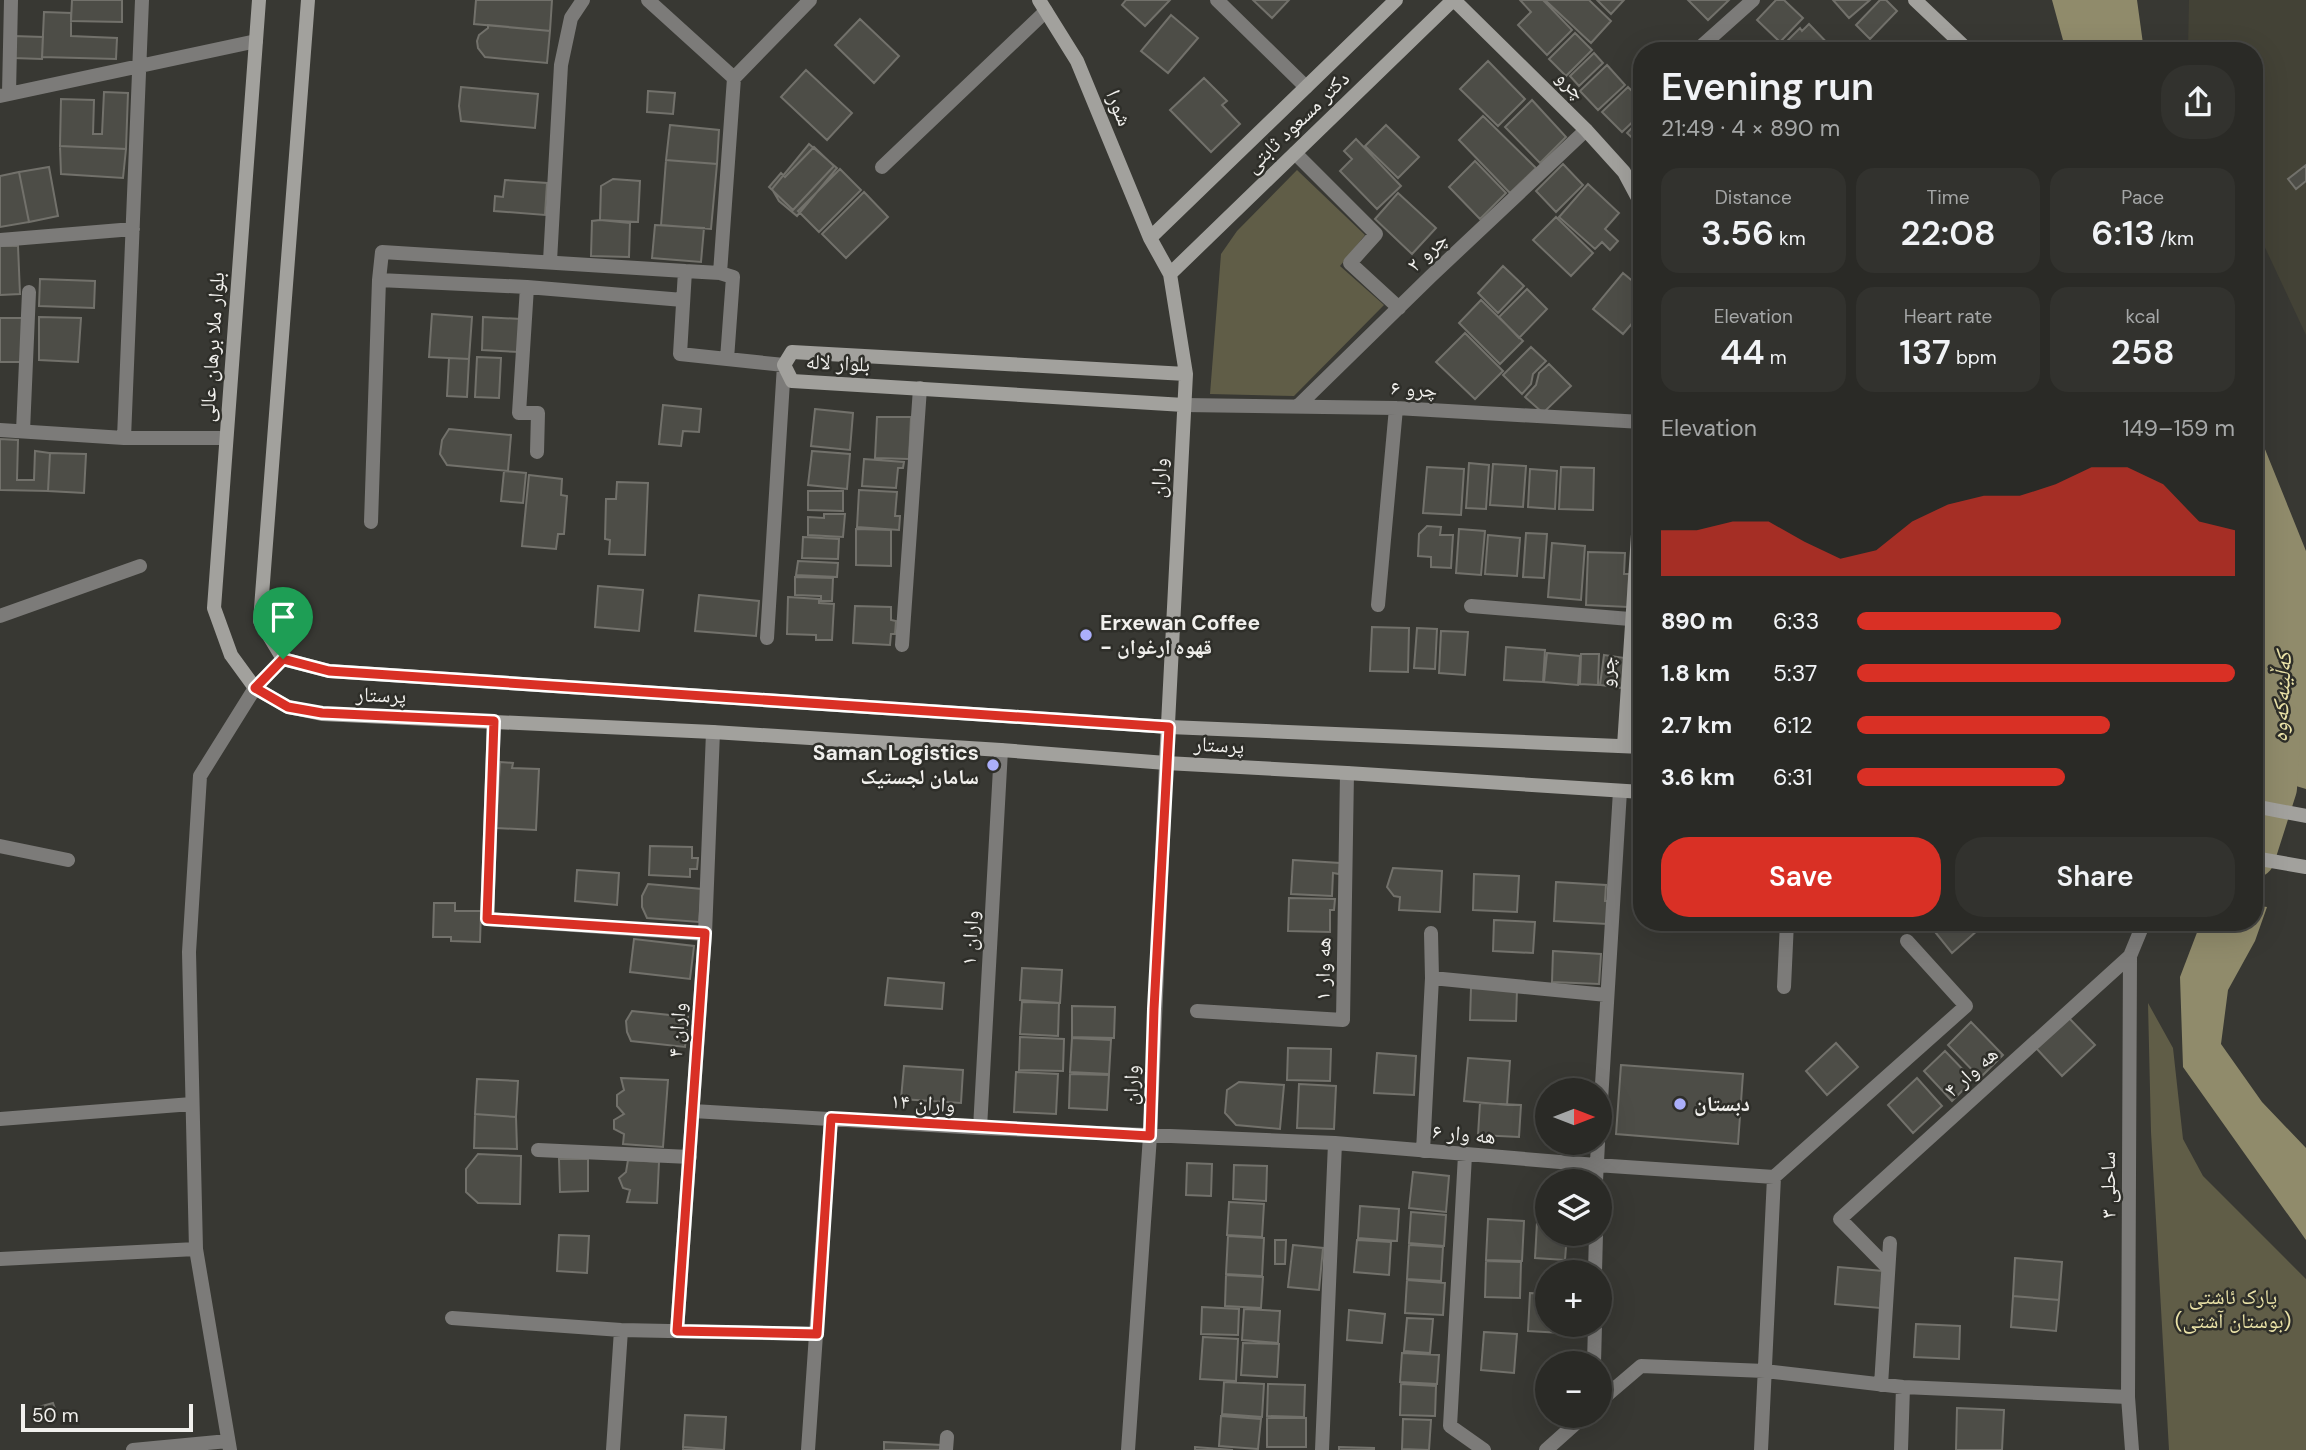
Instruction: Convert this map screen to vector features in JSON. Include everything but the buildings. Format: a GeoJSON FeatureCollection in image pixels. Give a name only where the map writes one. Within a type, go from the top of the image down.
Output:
{"type":"FeatureCollection","features":[{"type":"Feature","properties":{"kind":"main road","name":"بلوار ملا برهان عالی"},"geometry":{"type":"LineString","coordinates":[[255,688],[231,655],[215,608],[259,0]]}},
{"type":"Feature","properties":{"kind":"main road"},"geometry":{"type":"LineString","coordinates":[[283,659],[260,621],[307,0]]}},
{"type":"Feature","properties":{"kind":"main road","name":"دکتر مسعود ثابتی"},"geometry":{"type":"LineString","coordinates":[[1150,238],[1396,0]]}},
{"type":"Feature","properties":{"kind":"main road","name":"دکتر مسعود ثابتی"},"geometry":{"type":"LineString","coordinates":[[1170,274],[1454,0]]}},
{"type":"Feature","properties":{"kind":"main road","name":"چرو"},"geometry":{"type":"LineString","coordinates":[[1454,0],[1586,130],[1624,172],[1633,189]]}},
{"type":"Feature","properties":{"kind":"main road"},"geometry":{"type":"LineString","coordinates":[[1915,0],[1959,42]]}},
{"type":"Feature","properties":{"kind":"main road","name":"شورا"},"geometry":{"type":"LineString","coordinates":[[1042,5],[1077,61],[1150,238]]}},
{"type":"Feature","properties":{"kind":"main road","name":"واران"},"geometry":{"type":"LineString","coordinates":[[1150,238],[1170,274],[1186,374],[1169,727]]}},
{"type":"Feature","properties":{"kind":"main road","name":"بلوار لاله"},"geometry":{"type":"LineString","coordinates":[[1184,405],[792,381],[784,365],[792,352],[1186,374]]}},
{"type":"Feature","properties":{"kind":"main road","name":"چرو"},"geometry":{"type":"LineString","coordinates":[[1624,746],[1633,652]]}},
{"type":"Feature","properties":{"kind":"main road","name":"پرستار"},"geometry":{"type":"LineString","coordinates":[[283,659],[329,671],[1169,727],[1633,746]]}},
{"type":"Feature","properties":{"kind":"main road","name":"پرستار"},"geometry":{"type":"LineString","coordinates":[[255,688],[288,707],[322,713],[713,732],[1633,792]]}},
{"type":"Feature","properties":{"kind":"main road"},"geometry":{"type":"LineString","coordinates":[[1166,763],[1169,727]]}},
{"type":"Feature","properties":{"kind":"main road"},"geometry":{"type":"LineString","coordinates":[[2263,808],[2306,816]]}},
{"type":"Feature","properties":{"kind":"main road"},"geometry":{"type":"LineString","coordinates":[[2263,860],[2306,867]]}},
{"type":"Feature","properties":{"kind":"street"},"geometry":{"type":"LineString","coordinates":[[11,0],[4,94],[257,41]]}},
{"type":"Feature","properties":{"kind":"street"},"geometry":{"type":"LineString","coordinates":[[124,438],[142,0]]}},
{"type":"Feature","properties":{"kind":"street"},"geometry":{"type":"LineString","coordinates":[[550,261],[561,65],[571,18],[583,0]]}},
{"type":"Feature","properties":{"kind":"street"},"geometry":{"type":"LineString","coordinates":[[648,0],[734,78]]}},
{"type":"Feature","properties":{"kind":"street"},"geometry":{"type":"LineString","coordinates":[[720,273],[734,78],[810,0]]}},
{"type":"Feature","properties":{"kind":"street"},"geometry":{"type":"LineString","coordinates":[[1217,0],[1306,87]]}},
{"type":"Feature","properties":{"kind":"street"},"geometry":{"type":"LineString","coordinates":[[1706,42],[1753,0]]}},
{"type":"Feature","properties":{"kind":"street"},"geometry":{"type":"LineString","coordinates":[[882,167],[1042,5]]}},
{"type":"Feature","properties":{"kind":"street","name":"چرو ۲"},"geometry":{"type":"LineString","coordinates":[[1298,406],[1586,130]]}},
{"type":"Feature","properties":{"kind":"street"},"geometry":{"type":"LineString","coordinates":[[1295,153],[1376,234],[1350,263],[1399,308]]}},
{"type":"Feature","properties":{"kind":"street"},"geometry":{"type":"LineString","coordinates":[[0,240],[133,229]]}},
{"type":"Feature","properties":{"kind":"street"},"geometry":{"type":"LineString","coordinates":[[371,522],[382,252],[720,273],[733,277],[727,359]]}},
{"type":"Feature","properties":{"kind":"street"},"geometry":{"type":"LineString","coordinates":[[685,271],[680,354],[784,365],[768,638]]}},
{"type":"Feature","properties":{"kind":"street"},"geometry":{"type":"LineString","coordinates":[[379,281],[527,287],[683,300]]}},
{"type":"Feature","properties":{"kind":"street"},"geometry":{"type":"LineString","coordinates":[[527,287],[519,413],[538,413],[537,452]]}},
{"type":"Feature","properties":{"kind":"street"},"geometry":{"type":"LineString","coordinates":[[23,432],[29,292]]}},
{"type":"Feature","properties":{"kind":"street"},"geometry":{"type":"LineString","coordinates":[[902,645],[920,388]]}},
{"type":"Feature","properties":{"kind":"street","name":"چرو ۶"},"geometry":{"type":"LineString","coordinates":[[1184,405],[1396,408],[1633,421]]}},
{"type":"Feature","properties":{"kind":"street"},"geometry":{"type":"LineString","coordinates":[[1378,605],[1396,408]]}},
{"type":"Feature","properties":{"kind":"street"},"geometry":{"type":"LineString","coordinates":[[0,430],[124,438],[226,438]]}},
{"type":"Feature","properties":{"kind":"street"},"geometry":{"type":"LineString","coordinates":[[0,616],[140,566]]}},
{"type":"Feature","properties":{"kind":"street"},"geometry":{"type":"LineString","coordinates":[[1471,606],[1633,620]]}},
{"type":"Feature","properties":{"kind":"street"},"geometry":{"type":"LineString","coordinates":[[133,1450],[229,1446],[196,1249],[189,952],[200,776],[255,688],[283,659]]}},
{"type":"Feature","properties":{"kind":"street"},"geometry":{"type":"LineString","coordinates":[[494,721],[487,919],[705,933]]}},
{"type":"Feature","properties":{"kind":"street","name":"واران ۴"},"geometry":{"type":"LineString","coordinates":[[677,1331],[705,933],[713,732]]}},
{"type":"Feature","properties":{"kind":"street","name":"واران ۱"},"geometry":{"type":"LineString","coordinates":[[980,1128],[1001,750]]}},
{"type":"Feature","properties":{"kind":"street","name":"واران"},"geometry":{"type":"LineString","coordinates":[[1128,1450],[1150,1136],[1166,763]]}},
{"type":"Feature","properties":{"kind":"street","name":"هه وار ۱"},"geometry":{"type":"LineString","coordinates":[[1197,1011],[1343,1020],[1347,772]]}},
{"type":"Feature","properties":{"kind":"street"},"geometry":{"type":"LineString","coordinates":[[1602,1078],[1620,791]]}},
{"type":"Feature","properties":{"kind":"street"},"geometry":{"type":"LineString","coordinates":[[0,846],[68,860]]}},
{"type":"Feature","properties":{"kind":"street"},"geometry":{"type":"LineString","coordinates":[[1784,987],[1787,931]]}},
{"type":"Feature","properties":{"kind":"street","name":"ساحلی ۳"},"geometry":{"type":"LineString","coordinates":[[2132,1450],[2128,1398],[2130,956],[2140,931]]}},
{"type":"Feature","properties":{"kind":"street"},"geometry":{"type":"LineString","coordinates":[[1423,1151],[1432,978],[1431,933]]}},
{"type":"Feature","properties":{"kind":"street"},"geometry":{"type":"LineString","coordinates":[[1761,1450],[1774,1177],[1966,1006],[1907,941]]}},
{"type":"Feature","properties":{"kind":"street","name":"هه وار ۴"},"geometry":{"type":"LineString","coordinates":[[1888,1268],[1840,1219],[2130,956]]}},
{"type":"Feature","properties":{"kind":"street"},"geometry":{"type":"LineString","coordinates":[[1432,978],[1607,995]]}},
{"type":"Feature","properties":{"kind":"street"},"geometry":{"type":"LineString","coordinates":[[0,1119],[192,1104]]}},
{"type":"Feature","properties":{"kind":"street","name":"واران ۱۴"},"geometry":{"type":"LineString","coordinates":[[693,1111],[1150,1136]]}},
{"type":"Feature","properties":{"kind":"street"},"geometry":{"type":"LineString","coordinates":[[808,1450],[831,1118]]}},
{"type":"Feature","properties":{"kind":"street","name":"هه وار ۶"},"geometry":{"type":"LineString","coordinates":[[1150,1136],[1335,1143],[1774,1177]]}},
{"type":"Feature","properties":{"kind":"street"},"geometry":{"type":"LineString","coordinates":[[1322,1450],[1335,1143]]}},
{"type":"Feature","properties":{"kind":"street"},"geometry":{"type":"LineString","coordinates":[[538,1150],[690,1157]]}},
{"type":"Feature","properties":{"kind":"street"},"geometry":{"type":"LineString","coordinates":[[1465,1155],[1450,1426],[1484,1450]]}},
{"type":"Feature","properties":{"kind":"street"},"geometry":{"type":"LineString","coordinates":[[1596,1169],[1597,1155]]}},
{"type":"Feature","properties":{"kind":"street"},"geometry":{"type":"LineString","coordinates":[[1881,1385],[1890,1243]]}},
{"type":"Feature","properties":{"kind":"street"},"geometry":{"type":"LineString","coordinates":[[0,1259],[196,1249]]}},
{"type":"Feature","properties":{"kind":"street"},"geometry":{"type":"LineString","coordinates":[[452,1318],[621,1330],[817,1334]]}},
{"type":"Feature","properties":{"kind":"street"},"geometry":{"type":"LineString","coordinates":[[612,1450],[621,1330]]}},
{"type":"Feature","properties":{"kind":"street"},"geometry":{"type":"LineString","coordinates":[[1612,1391],[1641,1366],[1765,1371],[1903,1387],[2128,1398]]}},
{"type":"Feature","properties":{"kind":"street"},"geometry":{"type":"LineString","coordinates":[[1901,1450],[1903,1387]]}},
{"type":"Feature","properties":{"kind":"street"},"geometry":{"type":"LineString","coordinates":[[1552,1448],[1572,1428]]}},
{"type":"Feature","properties":{"kind":"shaded area"},"geometry":{"type":"Polygon","coordinates":[[[2189,0],[2306,0],[2306,335],[2263,243],[2263,42],[2188,42],[2189,0]]]}},
{"type":"Feature","properties":{"kind":"green space"},"geometry":{"type":"Polygon","coordinates":[[[1297,170],[1365,235],[1340,266],[1384,305],[1294,396],[1210,394],[1221,254],[1237,231],[1297,170]]]}},
{"type":"Feature","properties":{"kind":"green space","name":"پارک ئاشتی (بوستان آشتی)"},"geometry":{"type":"Polygon","coordinates":[[[2148,1003],[2173,1048],[2183,1139],[2203,1176],[2306,1279],[2306,1450],[2169,1450],[2151,1132],[2148,1003]]]}},
{"type":"Feature","properties":{"kind":"water"},"geometry":{"type":"Polygon","coordinates":[[[2052,0],[2137,0],[2143,42],[2064,42],[2052,0]]]}},
{"type":"Feature","properties":{"kind":"water"},"geometry":{"type":"Polygon","coordinates":[[[2263,444],[2306,551],[2306,789],[2263,776],[2263,444]]]}},
{"type":"Feature","properties":{"kind":"water"},"geometry":{"type":"Polygon","coordinates":[[[2198,931],[2259,931],[2228,990],[2221,1044],[2262,1102],[2306,1148],[2306,1240],[2183,1067],[2180,977],[2198,931]]]}},
{"type":"Feature","properties":{"kind":"waterway","name":"کەڵینەکەوە"},"geometry":{"type":"LineString","coordinates":[[2263,829],[2276,788],[2280,722]]}},
{"type":"Feature","properties":{"kind":"place","name":"Erxewan Coffee - قهوه ارغوان"},"geometry":{"type":"Point","coordinates":[1086,635]}},
{"type":"Feature","properties":{"kind":"place","name":"Saman Logistics سامان لجستیک"},"geometry":{"type":"Point","coordinates":[993,765]}},
{"type":"Feature","properties":{"kind":"place","name":"دبستان"},"geometry":{"type":"Point","coordinates":[1680,1104]}},
{"type":"Feature","properties":{"kind":"route"},"geometry":{"type":"LineString","coordinates":[[283,659],[329,671],[1169,727],[1150,1136],[831,1118],[817,1334],[677,1331],[705,933],[487,919],[494,721],[322,713],[288,707],[255,688],[283,659]]}}]}
